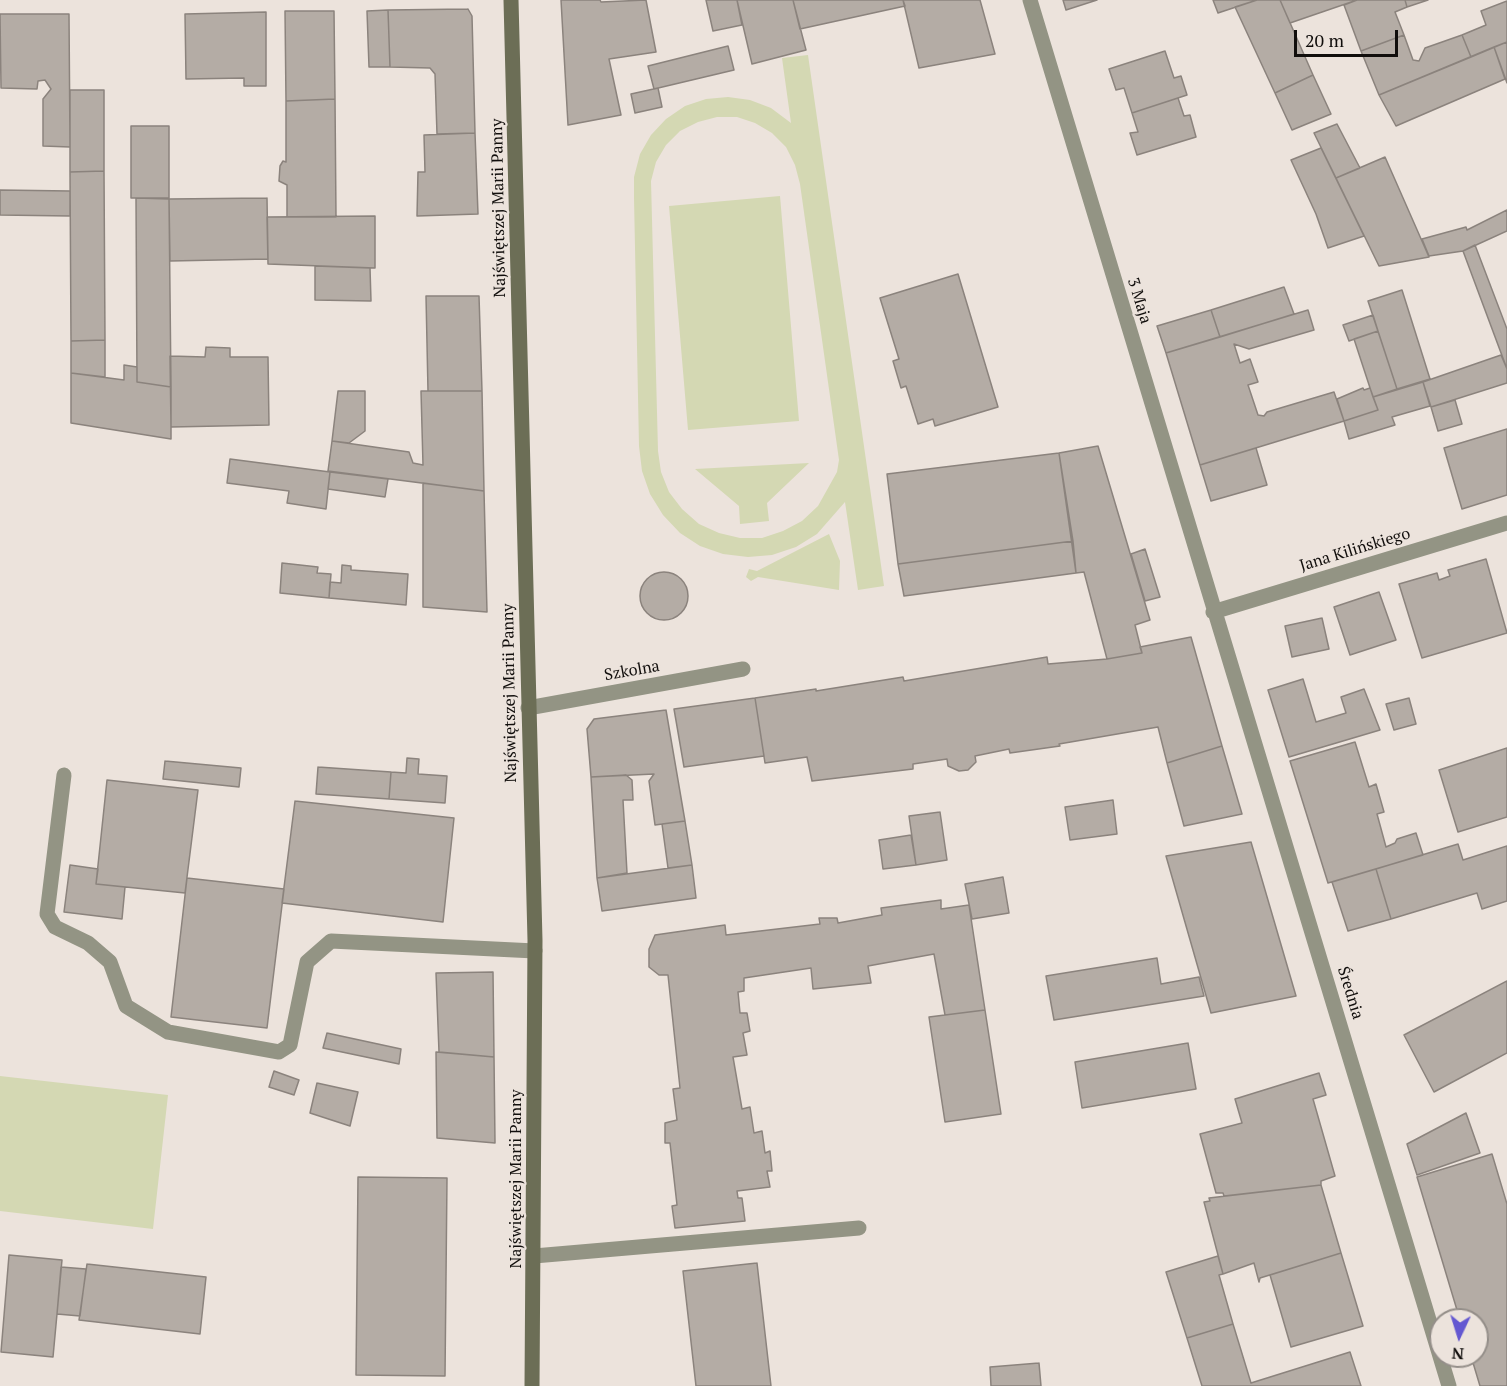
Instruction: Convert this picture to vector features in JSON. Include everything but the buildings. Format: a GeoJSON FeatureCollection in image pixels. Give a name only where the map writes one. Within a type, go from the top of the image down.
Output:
{"type":"FeatureCollection","features":[{"type":"Feature","properties":{"kind":"street","name":"Najświętszej Marii Panny"},"geometry":{"type":"LineString","coordinates":[[511,0],[535,951],[532,1386]]}},
{"type":"Feature","properties":{"kind":"street","name":"3 Maja"},"geometry":{"type":"LineString","coordinates":[[1030,0],[1213,612]]}},
{"type":"Feature","properties":{"kind":"street","name":"Jana Kilińskiego"},"geometry":{"type":"LineString","coordinates":[[1213,612],[1507,523]]}},
{"type":"Feature","properties":{"kind":"street","name":"Średnia"},"geometry":{"type":"LineString","coordinates":[[1213,612],[1449,1386]]}},
{"type":"Feature","properties":{"kind":"street","name":"Szkolna"},"geometry":{"type":"LineString","coordinates":[[528,708],[743,669]]}},
{"type":"Feature","properties":{"kind":"street"},"geometry":{"type":"LineString","coordinates":[[64,775],[47,914],[55,927],[88,943],[110,962],[126,1006],[168,1032],[279,1052],[290,1045],[307,962],[331,941],[535,951]]}},
{"type":"Feature","properties":{"kind":"street"},"geometry":{"type":"LineString","coordinates":[[534,1256],[859,1228]]}},
{"type":"Feature","properties":{"kind":"green space"},"geometry":{"type":"Polygon","coordinates":[[[808,55],[884,586],[858,590],[845,502],[817,534],[796,547],[772,555],[748,557],[723,554],[700,546],[680,533],[663,515],[650,494],[642,471],[639,446],[634,198],[634,177],[640,154],[651,135],[666,119],[685,106],[706,99],[728,97],[750,100],[771,108],[791,123],[782,58],[808,55]],[[717,117],[698,122],[680,131],[666,145],[656,162],[651,181],[658,451],[661,472],[669,492],[682,509],[699,524],[719,533],[740,538],[762,538],[802,521],[818,506],[837,472],[839,460],[800,184],[795,165],[786,147],[772,133],[755,123],[737,117],[717,117]]]}},
{"type":"Feature","properties":{"kind":"green space"},"geometry":{"type":"Polygon","coordinates":[[[780,196],[799,421],[688,430],[669,206],[780,196]]]}},
{"type":"Feature","properties":{"kind":"green space"},"geometry":{"type":"Polygon","coordinates":[[[809,463],[767,503],[769,521],[740,524],[739,506],[695,469],[809,463]]]}},
{"type":"Feature","properties":{"kind":"green space"},"geometry":{"type":"Polygon","coordinates":[[[829,534],[840,561],[839,590],[758,577],[751,581],[746,577],[749,569],[757,571],[829,534]]]}},
{"type":"Feature","properties":{"kind":"green space"},"geometry":{"type":"Polygon","coordinates":[[[0,1076],[168,1095],[153,1229],[0,1211],[0,1076]]]}}]}
